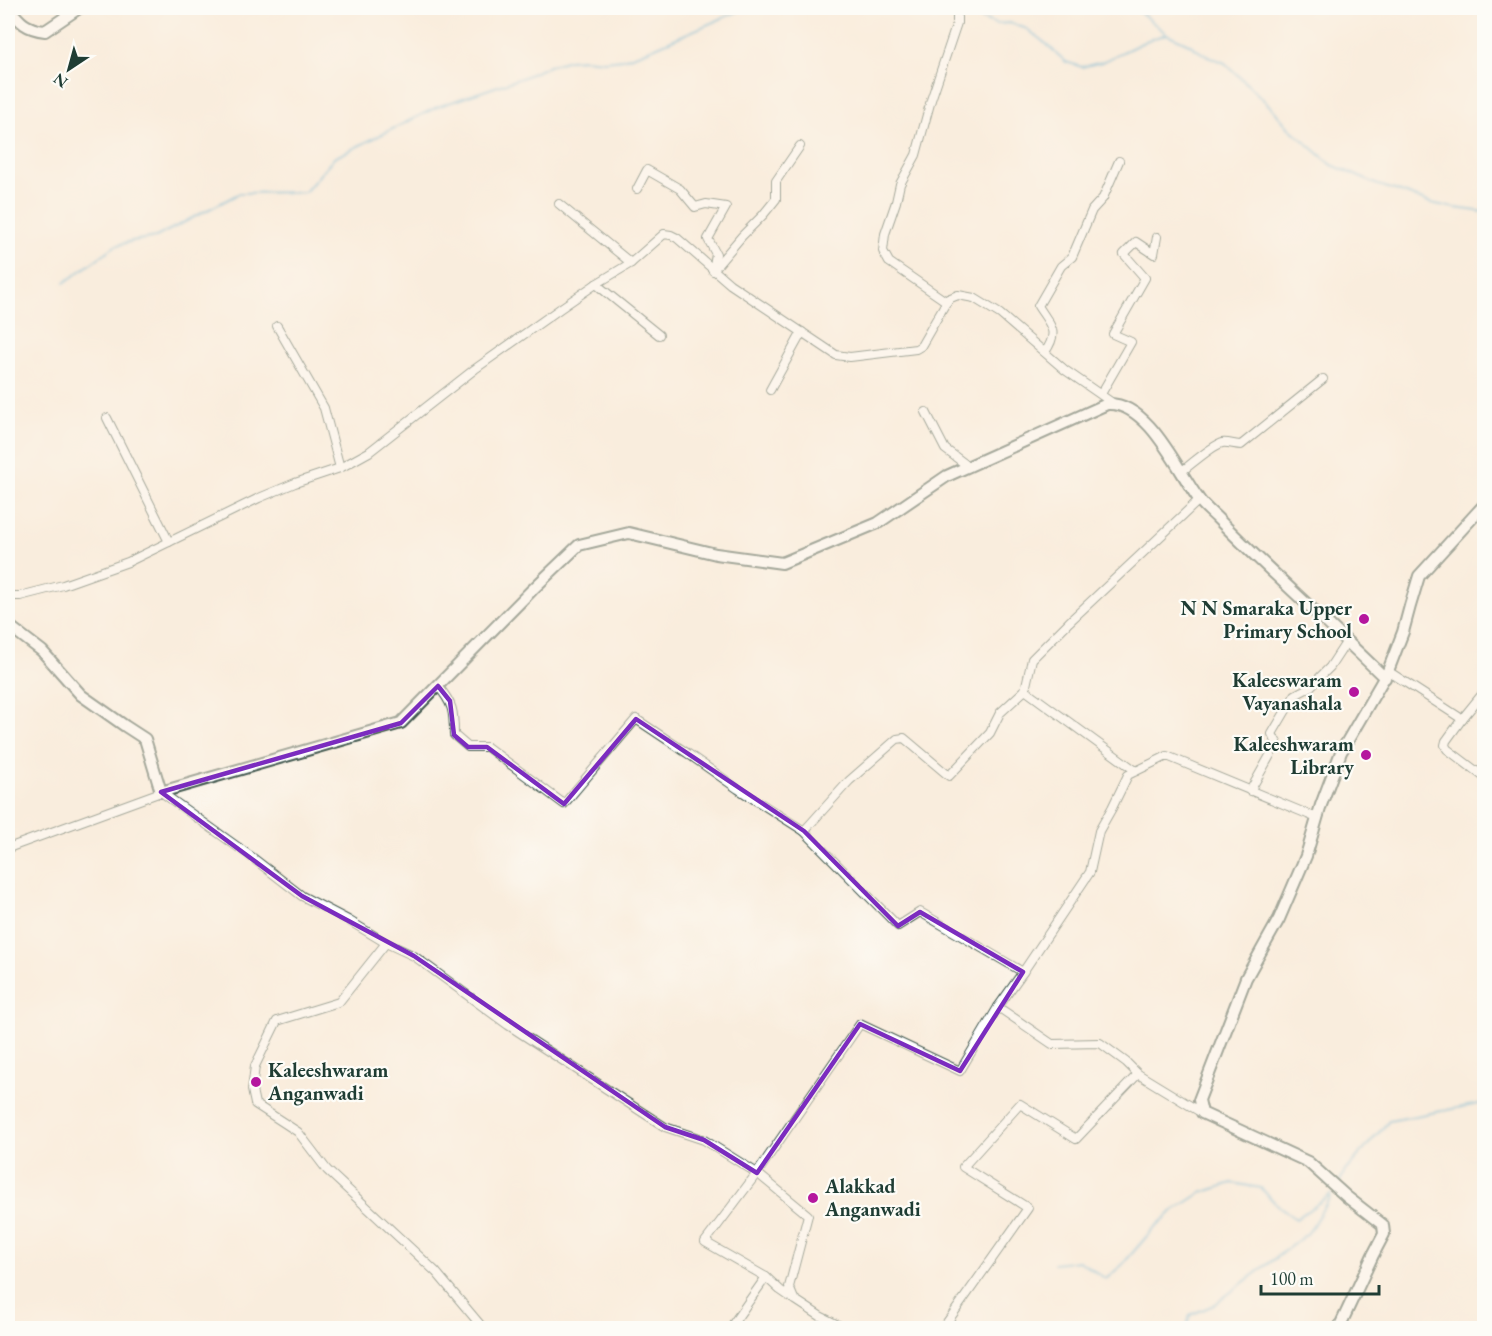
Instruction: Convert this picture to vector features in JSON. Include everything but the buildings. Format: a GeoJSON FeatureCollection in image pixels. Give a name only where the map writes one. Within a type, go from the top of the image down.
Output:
{"type":"FeatureCollection","features":[{"type":"Feature","properties":{"kind":"street"},"geometry":{"type":"LineString","coordinates":[[9,8],[19,22],[34,30],[45,31],[79,8]]}},
{"type":"Feature","properties":{"kind":"street"},"geometry":{"type":"LineString","coordinates":[[947,302],[890,262],[884,251],[885,234],[900,184],[916,155],[931,100],[957,23],[957,8]]}},
{"type":"Feature","properties":{"kind":"street"},"geometry":{"type":"LineString","coordinates":[[713,271],[776,199],[776,181],[800,146]]}},
{"type":"Feature","properties":{"kind":"street"},"geometry":{"type":"LineString","coordinates":[[1045,352],[1052,343],[1053,330],[1038,306],[1061,266],[1072,257],[1092,210],[1103,198],[1119,161]]}},
{"type":"Feature","properties":{"kind":"street"},"geometry":{"type":"LineString","coordinates":[[637,189],[647,170],[680,189],[695,207],[706,204],[726,207],[708,239],[716,254],[713,271]]}},
{"type":"Feature","properties":{"kind":"street"},"geometry":{"type":"LineString","coordinates":[[559,204],[631,264]]}},
{"type":"Feature","properties":{"kind":"street"},"geometry":{"type":"LineString","coordinates":[[8,596],[20,596],[63,585],[128,562],[225,514],[295,483],[340,468],[369,452],[475,369],[596,284],[631,264],[663,234],[677,237],[730,284],[836,355],[850,357],[914,350],[921,346],[948,299],[958,295],[974,298],[1000,314],[1065,370],[1114,404]]}},
{"type":"Feature","properties":{"kind":"street"},"geometry":{"type":"LineString","coordinates":[[1101,394],[1131,342],[1113,334],[1145,278],[1124,254],[1136,243],[1154,254],[1157,237]]}},
{"type":"Feature","properties":{"kind":"street"},"geometry":{"type":"LineString","coordinates":[[596,284],[659,335]]}},
{"type":"Feature","properties":{"kind":"street"},"geometry":{"type":"LineString","coordinates":[[277,326],[324,408],[340,468]]}},
{"type":"Feature","properties":{"kind":"street"},"geometry":{"type":"LineString","coordinates":[[770,390],[802,332]]}},
{"type":"Feature","properties":{"kind":"street"},"geometry":{"type":"LineString","coordinates":[[1181,471],[1220,443],[1241,445],[1323,379]]}},
{"type":"Feature","properties":{"kind":"street"},"geometry":{"type":"LineString","coordinates":[[8,848],[161,792],[401,723],[579,545],[629,533],[716,554],[782,563],[878,523],[947,476],[1107,404],[1122,406],[1146,424],[1165,444],[1199,500],[1347,641],[1387,675],[1462,719]]}},
{"type":"Feature","properties":{"kind":"street"},"geometry":{"type":"LineString","coordinates":[[926,412],[945,449],[969,467]]}},
{"type":"Feature","properties":{"kind":"street"},"geometry":{"type":"LineString","coordinates":[[107,418],[169,542]]}},
{"type":"Feature","properties":{"kind":"street"},"geometry":{"type":"LineString","coordinates":[[804,831],[849,782],[897,739],[904,738],[949,776],[990,733],[1000,713],[1025,690],[1032,659],[1199,500]]}},
{"type":"Feature","properties":{"kind":"street"},"geometry":{"type":"LineString","coordinates":[[1202,1113],[1199,1100],[1246,978],[1279,919],[1306,856],[1341,752],[1387,675],[1403,632],[1419,576],[1485,505]]}},
{"type":"Feature","properties":{"kind":"street"},"geometry":{"type":"LineString","coordinates":[[8,625],[42,651],[81,694],[145,739],[161,792],[302,896],[414,956],[508,1025],[665,1127],[704,1140],[757,1173],[808,1215],[789,1287],[794,1299]]}},
{"type":"Feature","properties":{"kind":"street"},"geometry":{"type":"LineString","coordinates":[[1250,791],[1277,743],[1272,734],[1295,695],[1310,687],[1330,667],[1347,641]]}},
{"type":"Feature","properties":{"kind":"street"},"geometry":{"type":"LineString","coordinates":[[438,686],[450,700],[454,717],[454,735],[468,747],[487,747],[564,804],[636,719],[804,831],[898,926],[920,912],[1023,972]]}},
{"type":"Feature","properties":{"kind":"street"},"geometry":{"type":"LineString","coordinates":[[1025,690],[1136,771]]}},
{"type":"Feature","properties":{"kind":"street"},"geometry":{"type":"LineString","coordinates":[[1485,692],[1462,719],[1445,745],[1447,749],[1485,777]]}},
{"type":"Feature","properties":{"kind":"street"},"geometry":{"type":"LineString","coordinates":[[844,1329],[780,1290],[766,1277],[705,1242],[757,1173],[860,1024],[960,1071],[998,1007],[1090,872],[1099,831],[1128,775],[1167,756],[1317,818]]}},
{"type":"Feature","properties":{"kind":"street"},"geometry":{"type":"LineString","coordinates":[[386,943],[339,1002],[277,1021],[255,1066],[252,1090],[255,1104],[298,1132],[327,1170],[436,1272],[483,1329]]}},
{"type":"Feature","properties":{"kind":"street"},"geometry":{"type":"LineString","coordinates":[[998,1007],[1052,1044],[1100,1043],[1138,1074],[1202,1113],[1308,1162],[1383,1225],[1384,1233],[1340,1329]]}},
{"type":"Feature","properties":{"kind":"street"},"geometry":{"type":"LineString","coordinates":[[943,1329],[1028,1208],[963,1167],[1020,1104],[1076,1139],[1138,1074]]}},
{"type":"Feature","properties":{"kind":"street"},"geometry":{"type":"LineString","coordinates":[[730,1329],[766,1277]]}},
{"type":"Feature","properties":{"kind":"highlighted area"},"geometry":{"type":"Polygon","coordinates":[[[438,686],[450,701],[454,735],[468,747],[487,747],[564,804],[636,719],[804,831],[898,926],[920,912],[1023,972],[960,1071],[860,1024],[757,1173],[704,1140],[665,1127],[414,956],[302,896],[161,792],[401,723],[438,686]]]}},
{"type":"Feature","properties":{"kind":"waterway"},"geometry":{"type":"LineString","coordinates":[[64,283],[115,246],[156,237],[240,193],[305,192],[334,158],[437,107],[569,60],[623,59],[746,8]]}},
{"type":"Feature","properties":{"kind":"waterway"},"geometry":{"type":"LineString","coordinates":[[968,8],[983,19],[996,24],[1010,23],[1027,29],[1066,62],[1082,67],[1102,62],[1148,40],[1167,34],[1225,63],[1272,108],[1289,128],[1332,165],[1378,185],[1431,203],[1484,212]]}},
{"type":"Feature","properties":{"kind":"waterway"},"geometry":{"type":"LineString","coordinates":[[1135,8],[1167,34]]}},
{"type":"Feature","properties":{"kind":"waterway"},"geometry":{"type":"LineString","coordinates":[[1339,1183],[1345,1171],[1389,1121],[1484,1103]]}},
{"type":"Feature","properties":{"kind":"waterway"},"geometry":{"type":"LineString","coordinates":[[1054,1264],[1079,1261],[1106,1279],[1173,1211],[1201,1193],[1232,1183],[1261,1188],[1280,1208],[1296,1219],[1331,1194]]}},
{"type":"Feature","properties":{"kind":"waterway"},"geometry":{"type":"LineString","coordinates":[[1187,1328],[1190,1315],[1214,1305],[1308,1233],[1330,1197]]}},
{"type":"Feature","properties":{"kind":"place","name":"N N Smaraka Upper Primary School"},"geometry":{"type":"Point","coordinates":[1364,619]}},
{"type":"Feature","properties":{"kind":"place","name":"Kaleeswaram Vayanashala"},"geometry":{"type":"Point","coordinates":[1354,692]}},
{"type":"Feature","properties":{"kind":"place","name":"Kaleeshwaram Library"},"geometry":{"type":"Point","coordinates":[1366,755]}},
{"type":"Feature","properties":{"kind":"place","name":"Kaleeshwaram Anganwadi"},"geometry":{"type":"Point","coordinates":[256,1082]}},
{"type":"Feature","properties":{"kind":"place","name":"Alakkad Anganwadi"},"geometry":{"type":"Point","coordinates":[813,1198]}}]}
